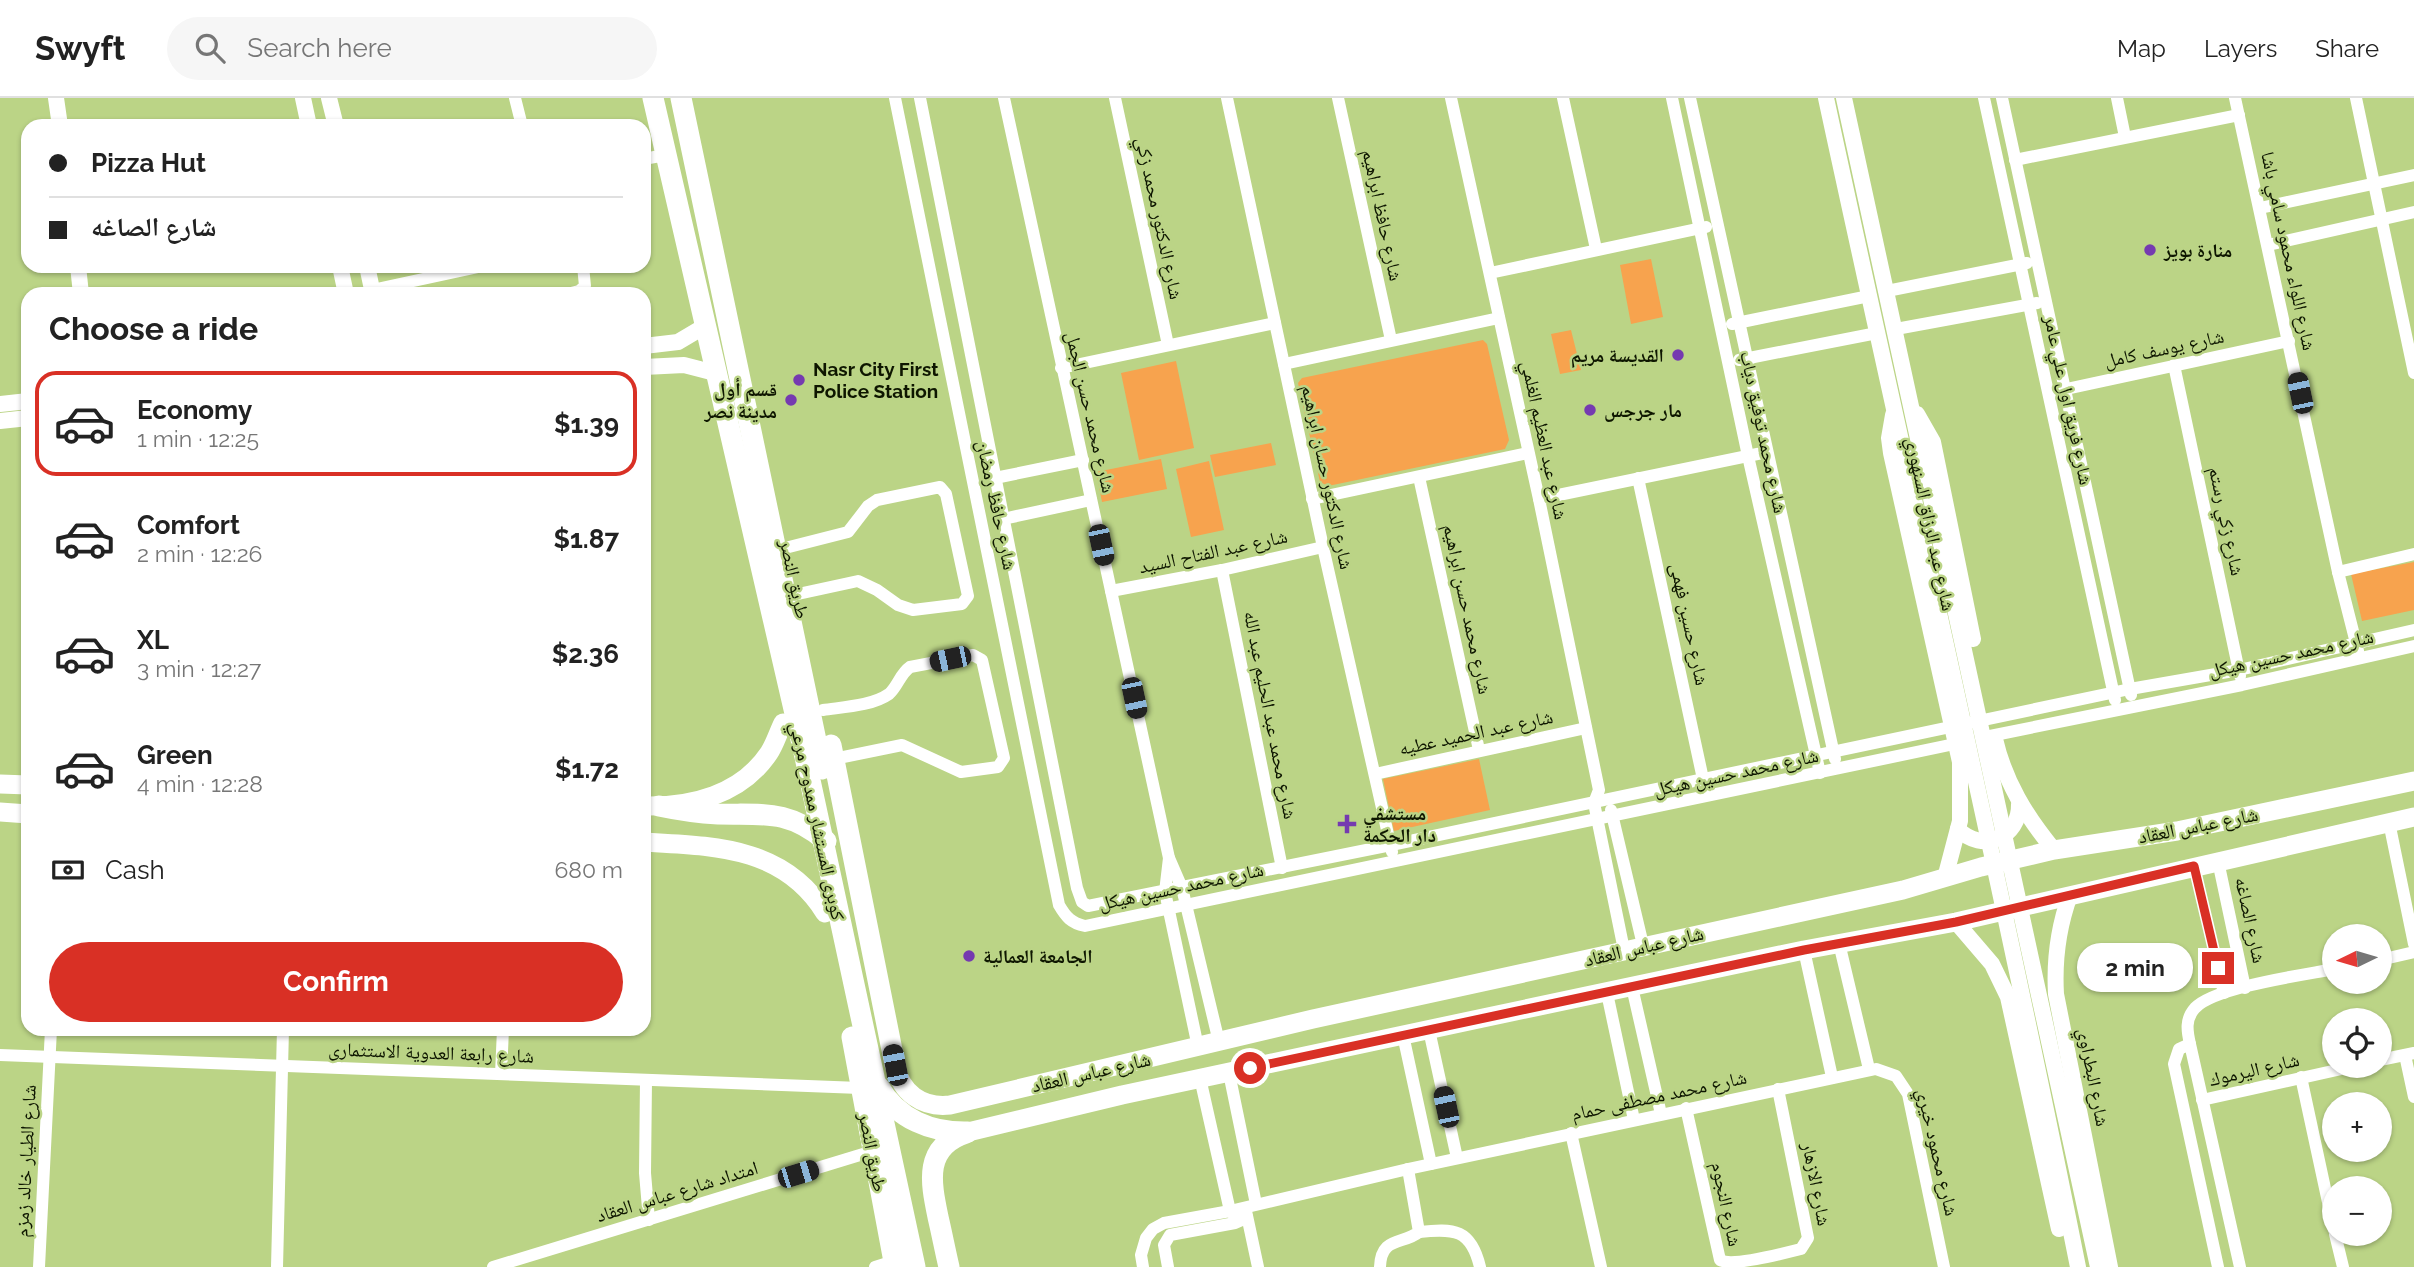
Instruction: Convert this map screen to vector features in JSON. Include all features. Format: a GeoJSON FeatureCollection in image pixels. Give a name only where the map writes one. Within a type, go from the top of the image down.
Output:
{"type":"FeatureCollection","features":[{"type":"Feature","properties":{"kind":"highway"},"geometry":{"type":"LineString","coordinates":[[653,98],[716,375],[712,387],[712,414],[797,788],[807,799],[820,802],[832,796],[839,784]]}},
{"type":"Feature","properties":{"kind":"highway","name":"طريق النصر"},"geometry":{"type":"LineString","coordinates":[[681,98],[741,382],[757,404],[789,547],[895,1065]]}},
{"type":"Feature","properties":{"kind":"highway","name":"كوبرى المستشار ممدوح مرعي"},"geometry":{"type":"LineString","coordinates":[[716,375],[807,770],[915,1267]]}},
{"type":"Feature","properties":{"kind":"highway","name":"كوبرى المستشار ممدوح مرعي"},"geometry":{"type":"LineString","coordinates":[[741,382],[818,753],[930,1267]]}},
{"type":"Feature","properties":{"kind":"highway"},"geometry":{"type":"LineString","coordinates":[[651,806],[717,814],[770,814],[798,822],[818,834],[840,855],[856,881],[864,905]]}},
{"type":"Feature","properties":{"kind":"highway"},"geometry":{"type":"LineString","coordinates":[[825,913],[830,903],[839,897],[849,896],[864,905]]}},
{"type":"Feature","properties":{"kind":"highway","name":"طريق النصر"},"geometry":{"type":"LineString","coordinates":[[825,913],[884,1209],[888,1265]]}},
{"type":"Feature","properties":{"kind":"highway"},"geometry":{"type":"LineString","coordinates":[[851,1036],[886,1099],[894,1108],[924,1126],[946,1132],[968,1132]]}},
{"type":"Feature","properties":{"kind":"highway"},"geometry":{"type":"LineString","coordinates":[[949,1267],[932,1186],[933,1168],[940,1152],[952,1139],[968,1132]]}},
{"type":"Feature","properties":{"kind":"highway"},"geometry":{"type":"LineString","coordinates":[[884,1209],[891,1189],[904,1181],[918,1180],[932,1186]]}},
{"type":"Feature","properties":{"kind":"main road"},"geometry":{"type":"LineString","coordinates":[[651,806],[700,801],[716,796],[739,783],[770,752],[783,723]]}},
{"type":"Feature","properties":{"kind":"main road","name":"شارع عباس العقاد"},"geometry":{"type":"LineString","coordinates":[[895,1065],[900,1081],[911,1094],[925,1103],[942,1106],[1633,948],[1903,890],[2054,850],[2177,831],[2414,781]]}},
{"type":"Feature","properties":{"kind":"main road"},"geometry":{"type":"LineString","coordinates":[[0,784],[21,785]]}},
{"type":"Feature","properties":{"kind":"main road"},"geometry":{"type":"LineString","coordinates":[[0,812],[21,814]]}},
{"type":"Feature","properties":{"kind":"main road","name":"شارع عباس العقاد"},"geometry":{"type":"LineString","coordinates":[[968,1132],[1200,1078],[1804,950],[1956,922],[2414,817]]}},
{"type":"Feature","properties":{"kind":"main road"},"geometry":{"type":"LineString","coordinates":[[651,842],[711,846],[757,857],[781,869],[803,886],[825,913]]}},
{"type":"Feature","properties":{"kind":"street"},"geometry":{"type":"LineString","coordinates":[[56,98],[59,119]]}},
{"type":"Feature","properties":{"kind":"street"},"geometry":{"type":"LineString","coordinates":[[303,98],[308,119]]}},
{"type":"Feature","properties":{"kind":"street"},"geometry":{"type":"LineString","coordinates":[[329,98],[334,119]]}},
{"type":"Feature","properties":{"kind":"street"},"geometry":{"type":"LineString","coordinates":[[515,98],[520,119]]}},
{"type":"Feature","properties":{"kind":"street","name":"شارع حافظ رمضان"},"geometry":{"type":"LineString","coordinates":[[895,98],[1059,905],[1067,918]]}},
{"type":"Feature","properties":{"kind":"street","name":"شارع حافظ رمضان"},"geometry":{"type":"LineString","coordinates":[[920,98],[1076,883],[1082,901]]}},
{"type":"Feature","properties":{"kind":"street","name":"شارع محمد حسن الجمل"},"geometry":{"type":"LineString","coordinates":[[1004,98],[1169,858],[1182,888],[1219,1042]]}},
{"type":"Feature","properties":{"kind":"street","name":"شارع الدكتور محمد زكي"},"geometry":{"type":"LineString","coordinates":[[1115,98],[1168,345]]}},
{"type":"Feature","properties":{"kind":"street","name":"شارع الدكتور حسان ابراهيم"},"geometry":{"type":"LineString","coordinates":[[1227,98],[1312,499],[1394,862]]}},
{"type":"Feature","properties":{"kind":"street","name":"شارع حافظ ابراهيم"},"geometry":{"type":"LineString","coordinates":[[1338,98],[1391,340]]}},
{"type":"Feature","properties":{"kind":"street","name":"شارع عبد العظيم الغلمي"},"geometry":{"type":"LineString","coordinates":[[1451,98],[1539,499],[1600,797],[1612,818],[1633,948]]}},
{"type":"Feature","properties":{"kind":"street"},"geometry":{"type":"LineString","coordinates":[[1563,98],[1596,248]]}},
{"type":"Feature","properties":{"kind":"street","name":"شارع محمد توفيق دياب"},"geometry":{"type":"LineString","coordinates":[[1672,98],[1748,456],[1820,773]]}},
{"type":"Feature","properties":{"kind":"street","name":"شارع محمد توفيق دياب"},"geometry":{"type":"LineString","coordinates":[[1690,98],[1838,770]]}},
{"type":"Feature","properties":{"kind":"street","name":"شارع عبد الرزاق السنهوري"},"geometry":{"type":"LineString","coordinates":[[1826,98],[1895,410],[1891,424],[1891,453],[1958,744],[1962,782],[1958,828],[1945,877]]}},
{"type":"Feature","properties":{"kind":"street","name":"شارع عبد الرزاق السنهوري"},"geometry":{"type":"LineString","coordinates":[[1844,98],[1912,407],[1933,442],[1994,735],[2007,778],[2019,804],[2054,850]]}},
{"type":"Feature","properties":{"kind":"street","name":"شارع فريق اول علي عامر"},"geometry":{"type":"LineString","coordinates":[[1984,98],[2117,709]]}},
{"type":"Feature","properties":{"kind":"street","name":"شارع فريق اول علي عامر"},"geometry":{"type":"LineString","coordinates":[[2002,98],[2133,706]]}},
{"type":"Feature","properties":{"kind":"street"},"geometry":{"type":"LineString","coordinates":[[2117,98],[2125,137]]}},
{"type":"Feature","properties":{"kind":"street","name":"شارع اللواء محمود سامي باشا"},"geometry":{"type":"LineString","coordinates":[[2235,98],[2359,658]]}},
{"type":"Feature","properties":{"kind":"street"},"geometry":{"type":"LineString","coordinates":[[2356,98],[2414,373]]}},
{"type":"Feature","properties":{"kind":"street"},"geometry":{"type":"LineString","coordinates":[[2015,160],[2239,115]]}},
{"type":"Feature","properties":{"kind":"street"},"geometry":{"type":"LineString","coordinates":[[651,158],[665,155]]}},
{"type":"Feature","properties":{"kind":"street"},"geometry":{"type":"LineString","coordinates":[[2260,208],[2414,175]]}},
{"type":"Feature","properties":{"kind":"street"},"geometry":{"type":"LineString","coordinates":[[2268,245],[2414,212]]}},
{"type":"Feature","properties":{"kind":"street"},"geometry":{"type":"LineString","coordinates":[[1490,272],[1717,224]]}},
{"type":"Feature","properties":{"kind":"street"},"geometry":{"type":"LineString","coordinates":[[1887,291],[2038,261]]}},
{"type":"Feature","properties":{"kind":"street"},"geometry":{"type":"LineString","coordinates":[[389,287],[435,273]]}},
{"type":"Feature","properties":{"kind":"street"},"geometry":{"type":"LineString","coordinates":[[1721,326],[1869,296]]}},
{"type":"Feature","properties":{"kind":"street"},"geometry":{"type":"LineString","coordinates":[[1896,330],[2046,302]]}},
{"type":"Feature","properties":{"kind":"street"},"geometry":{"type":"LineString","coordinates":[[1284,364],[1499,318]]}},
{"type":"Feature","properties":{"kind":"street"},"geometry":{"type":"LineString","coordinates":[[1062,368],[1275,323]]}},
{"type":"Feature","properties":{"kind":"street"},"geometry":{"type":"LineString","coordinates":[[651,345],[683,340],[705,326]]}},
{"type":"Feature","properties":{"kind":"street"},"geometry":{"type":"LineString","coordinates":[[1728,362],[1877,333]]}},
{"type":"Feature","properties":{"kind":"street","name":"شارع يوسف كامل"},"geometry":{"type":"LineString","coordinates":[[2048,393],[2289,341]]}},
{"type":"Feature","properties":{"kind":"street"},"geometry":{"type":"LineString","coordinates":[[651,345],[664,348],[667,356],[652,366]]}},
{"type":"Feature","properties":{"kind":"street"},"geometry":{"type":"LineString","coordinates":[[652,366],[684,365],[716,375]]}},
{"type":"Feature","properties":{"kind":"street","name":"شارع زكي رستم"},"geometry":{"type":"LineString","coordinates":[[2174,365],[2242,685]]}},
{"type":"Feature","properties":{"kind":"street"},"geometry":{"type":"LineString","coordinates":[[0,404],[21,402]]}},
{"type":"Feature","properties":{"kind":"street"},"geometry":{"type":"LineString","coordinates":[[1912,407],[2078,1267]]}},
{"type":"Feature","properties":{"kind":"street"},"geometry":{"type":"LineString","coordinates":[[1895,410],[2050,1041],[2098,1267]]}},
{"type":"Feature","properties":{"kind":"street"},"geometry":{"type":"LineString","coordinates":[[0,421],[21,419]]}},
{"type":"Feature","properties":{"kind":"street"},"geometry":{"type":"LineString","coordinates":[[1539,499],[1767,452]]}},
{"type":"Feature","properties":{"kind":"street"},"geometry":{"type":"LineString","coordinates":[[1312,499],[1528,453]]}},
{"type":"Feature","properties":{"kind":"street"},"geometry":{"type":"LineString","coordinates":[[995,478],[1083,460]]}},
{"type":"Feature","properties":{"kind":"street","name":"شارع محمد حسن ابراهيم"},"geometry":{"type":"LineString","coordinates":[[1419,477],[1479,750]]}},
{"type":"Feature","properties":{"kind":"street","name":"شارع حسين فهمى"},"geometry":{"type":"LineString","coordinates":[[1638,478],[1703,779]]}},
{"type":"Feature","properties":{"kind":"street"},"geometry":{"type":"LineString","coordinates":[[789,547],[842,535],[852,528],[868,506],[877,500],[940,487],[946,494],[968,597],[962,604],[918,610],[898,605],[858,580],[798,594]]}},
{"type":"Feature","properties":{"kind":"street"},"geometry":{"type":"LineString","coordinates":[[1003,519],[1091,500]]}},
{"type":"Feature","properties":{"kind":"street","name":"شارع عبد الفتاح السيد"},"geometry":{"type":"LineString","coordinates":[[1111,591],[1323,547]]}},
{"type":"Feature","properties":{"kind":"street"},"geometry":{"type":"LineString","coordinates":[[2338,572],[2414,554]]}},
{"type":"Feature","properties":{"kind":"street","name":"شارع محمد عبد الحليم عبد الله"},"geometry":{"type":"LineString","coordinates":[[1222,570],[1282,868]]}},
{"type":"Feature","properties":{"kind":"street","name":"شارع محمد حسين هيكل"},"geometry":{"type":"LineString","coordinates":[[1082,901],[1088,906],[1095,906],[1165,892],[1391,845],[1600,797],[1703,779],[2130,689],[2239,670],[2414,630]]}},
{"type":"Feature","properties":{"kind":"street","name":"شارع محمد حسين هيكل"},"geometry":{"type":"LineString","coordinates":[[1067,918],[1075,924],[1085,926],[1612,818],[2414,646]]}},
{"type":"Feature","properties":{"kind":"street"},"geometry":{"type":"LineString","coordinates":[[823,710],[881,698],[894,689],[910,667],[973,655],[982,660],[1004,758],[998,767],[967,772],[954,770],[901,746],[834,760]]}},
{"type":"Feature","properties":{"kind":"street","name":"شارع عبد الحميد عطيه"},"geometry":{"type":"LineString","coordinates":[[1375,774],[1586,728]]}},
{"type":"Feature","properties":{"kind":"street","name":"شارع عبد العظيم الغلمي"},"geometry":{"type":"LineString","coordinates":[[1600,797],[1597,821],[1633,948]]}},
{"type":"Feature","properties":{"kind":"street"},"geometry":{"type":"LineString","coordinates":[[1958,828],[1975,840],[1995,840],[2012,829],[2018,817],[2019,804]]}},
{"type":"Feature","properties":{"kind":"street"},"geometry":{"type":"LineString","coordinates":[[2389,822],[2414,944]]}},
{"type":"Feature","properties":{"kind":"street","name":"شارع محمد حسن الجمل"},"geometry":{"type":"LineString","coordinates":[[1169,858],[1165,892],[1198,1046]]}},
{"type":"Feature","properties":{"kind":"street","name":"شارع الصاغه"},"geometry":{"type":"LineString","coordinates":[[2218,861],[2245,988]]}},
{"type":"Feature","properties":{"kind":"street"},"geometry":{"type":"LineString","coordinates":[[2194,866],[2224,993]]}},
{"type":"Feature","properties":{"kind":"street"},"geometry":{"type":"LineString","coordinates":[[1056,886],[1076,883]]}},
{"type":"Feature","properties":{"kind":"street","name":"شارع البطراوي"},"geometry":{"type":"LineString","coordinates":[[2070,895],[2061,922],[2055,979],[2110,1267]]}},
{"type":"Feature","properties":{"kind":"street"},"geometry":{"type":"LineString","coordinates":[[1956,922],[1987,957],[2008,998],[2068,1267]]}},
{"type":"Feature","properties":{"kind":"street"},"geometry":{"type":"LineString","coordinates":[[1839,943],[1869,1069]]}},
{"type":"Feature","properties":{"kind":"street"},"geometry":{"type":"LineString","coordinates":[[1987,957],[2005,948],[2022,944],[2040,945],[2056,951]]}},
{"type":"Feature","properties":{"kind":"street"},"geometry":{"type":"LineString","coordinates":[[1804,950],[1832,1077]]}},
{"type":"Feature","properties":{"kind":"street"},"geometry":{"type":"LineString","coordinates":[[2392,957],[2414,952]]}},
{"type":"Feature","properties":{"kind":"street"},"geometry":{"type":"LineString","coordinates":[[2240,1267],[2187,1029],[2191,1013],[2201,1003],[2224,993],[2322,972]]}},
{"type":"Feature","properties":{"kind":"street"},"geometry":{"type":"LineString","coordinates":[[1632,987],[1661,1114]]}},
{"type":"Feature","properties":{"kind":"street"},"geometry":{"type":"LineString","coordinates":[[1607,993],[1634,1120]]}},
{"type":"Feature","properties":{"kind":"street"},"geometry":{"type":"LineString","coordinates":[[1429,1030],[1457,1158]]}},
{"type":"Feature","properties":{"kind":"street"},"geometry":{"type":"LineString","coordinates":[[1403,1035],[1431,1164]]}},
{"type":"Feature","properties":{"kind":"street","name":"شارع الطيار خالد زمزم"},"geometry":{"type":"LineString","coordinates":[[39,1267],[51,1036]]}},
{"type":"Feature","properties":{"kind":"street"},"geometry":{"type":"LineString","coordinates":[[277,1267],[283,1036]]}},
{"type":"Feature","properties":{"kind":"street"},"geometry":{"type":"LineString","coordinates":[[500,1074],[503,1036]]}},
{"type":"Feature","properties":{"kind":"street"},"geometry":{"type":"LineString","coordinates":[[2190,1044],[2179,1049],[2174,1064],[2218,1267]]}},
{"type":"Feature","properties":{"kind":"street"},"geometry":{"type":"LineString","coordinates":[[2409,1054],[2414,1097]]}},
{"type":"Feature","properties":{"kind":"street","name":"شارع رابعة العدوية الاستثمارى"},"geometry":{"type":"LineString","coordinates":[[0,1055],[860,1088]]}},
{"type":"Feature","properties":{"kind":"street","name":"شارع محمد مصطفى حمام"},"geometry":{"type":"LineString","coordinates":[[1168,1267],[1164,1245],[1170,1235],[1235,1223],[1250,1209],[1408,1168],[1869,1069]]}},
{"type":"Feature","properties":{"kind":"street","name":"شارع محمود خيري"},"geometry":{"type":"LineString","coordinates":[[1869,1069],[1890,1072],[1901,1082],[1908,1094],[1944,1267]]}},
{"type":"Feature","properties":{"kind":"street"},"geometry":{"type":"LineString","coordinates":[[1229,1073],[1258,1267]]}},
{"type":"Feature","properties":{"kind":"street","name":"شارع اليرموك"},"geometry":{"type":"LineString","coordinates":[[2202,1100],[2322,1073]]}},
{"type":"Feature","properties":{"kind":"street"},"geometry":{"type":"LineString","coordinates":[[2301,1077],[2323,1176]]}},
{"type":"Feature","properties":{"kind":"street"},"geometry":{"type":"LineString","coordinates":[[1200,1078],[1230,1211],[1235,1216],[1250,1209]]}},
{"type":"Feature","properties":{"kind":"street"},"geometry":{"type":"LineString","coordinates":[[646,1080],[645,1173],[649,1220]]}},
{"type":"Feature","properties":{"kind":"street","name":"شارع الازهار"},"geometry":{"type":"LineString","coordinates":[[1766,1262],[1801,1250],[1808,1238],[1778,1088]]}},
{"type":"Feature","properties":{"kind":"street","name":"شارع النجوم"},"geometry":{"type":"LineString","coordinates":[[1686,1108],[1720,1260],[1729,1265],[1766,1262]]}},
{"type":"Feature","properties":{"kind":"street"},"geometry":{"type":"LineString","coordinates":[[1572,1133],[1601,1267]]}},
{"type":"Feature","properties":{"kind":"street","name":"امتداد شارع عباس العقاد"},"geometry":{"type":"LineString","coordinates":[[493,1267],[873,1151]]}},
{"type":"Feature","properties":{"kind":"street"},"geometry":{"type":"LineString","coordinates":[[1408,1168],[1419,1232]]}},
{"type":"Feature","properties":{"kind":"street"},"geometry":{"type":"LineString","coordinates":[[1143,1267],[1142,1249],[1153,1229],[1171,1221],[1230,1211]]}},
{"type":"Feature","properties":{"kind":"street"},"geometry":{"type":"LineString","coordinates":[[1380,1267],[1382,1254],[1394,1241],[1419,1232],[1445,1230],[1458,1232],[1474,1247],[1480,1267]]}},
{"type":"Feature","properties":{"kind":"street"},"geometry":{"type":"LineString","coordinates":[[2338,1246],[2343,1267]]}},
{"type":"Feature","properties":{"kind":"shaded area"},"geometry":{"type":"Polygon","coordinates":[[[1651,259],[1663,317],[1631,324],[1620,265],[1651,259]]]}},
{"type":"Feature","properties":{"kind":"shaded area"},"geometry":{"type":"Polygon","coordinates":[[[1571,330],[1581,370],[1560,374],[1551,334],[1571,330]]]}},
{"type":"Feature","properties":{"kind":"shaded area"},"geometry":{"type":"Polygon","coordinates":[[[1483,340],[1487,344],[1509,440],[1505,449],[1328,486],[1320,482],[1298,383],[1302,378],[1483,340]]]}},
{"type":"Feature","properties":{"kind":"shaded area"},"geometry":{"type":"Polygon","coordinates":[[[1176,361],[1194,448],[1139,460],[1121,373],[1176,361]]]}},
{"type":"Feature","properties":{"kind":"shaded area"},"geometry":{"type":"Polygon","coordinates":[[[1271,443],[1276,465],[1215,477],[1210,455],[1271,443]]]}},
{"type":"Feature","properties":{"kind":"shaded area"},"geometry":{"type":"Polygon","coordinates":[[[1161,459],[1167,489],[1102,502],[1096,472],[1161,459]]]}},
{"type":"Feature","properties":{"kind":"shaded area"},"geometry":{"type":"Polygon","coordinates":[[[1209,461],[1224,530],[1191,537],[1176,469],[1209,461]]]}},
{"type":"Feature","properties":{"kind":"shaded area"},"geometry":{"type":"Polygon","coordinates":[[[2414,562],[2414,610],[2362,621],[2351,574],[2414,562]]]}},
{"type":"Feature","properties":{"kind":"shaded area"},"geometry":{"type":"Polygon","coordinates":[[[1479,759],[1490,810],[1394,831],[1383,779],[1479,759]]]}},
{"type":"Feature","properties":{"kind":"place","name":"منارة بويز"},"geometry":{"type":"Point","coordinates":[2150,250]}},
{"type":"Feature","properties":{"kind":"place","name":"القديسة مريم"},"geometry":{"type":"Point","coordinates":[1678,355]}},
{"type":"Feature","properties":{"kind":"place","name":"Nasr City First Police Station"},"geometry":{"type":"Point","coordinates":[799,380]}},
{"type":"Feature","properties":{"kind":"place","name":"قسم أول مدينة نصر"},"geometry":{"type":"Point","coordinates":[791,400]}},
{"type":"Feature","properties":{"kind":"place","name":"مار جرجس"},"geometry":{"type":"Point","coordinates":[1590,410]}},
{"type":"Feature","properties":{"kind":"place","name":"مستشفي دار الحكمة"},"geometry":{"type":"Point","coordinates":[1347,824]}},
{"type":"Feature","properties":{"kind":"place","name":"الجامعة العمالية"},"geometry":{"type":"Point","coordinates":[969,956]}},
{"type":"Feature","properties":{"kind":"route"},"geometry":{"type":"LineString","coordinates":[[1250,1068],[1804,950],[1956,922],[2194,866],[2218,968]]}}]}
